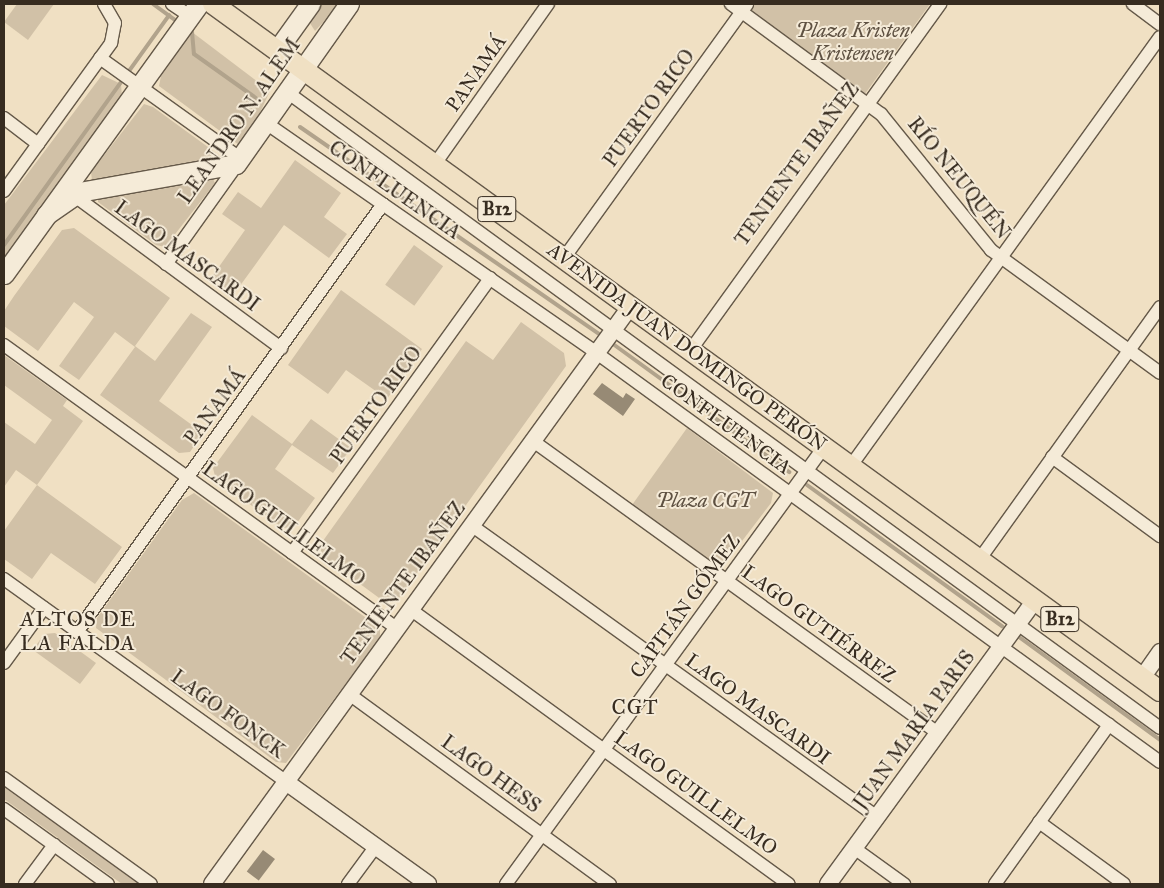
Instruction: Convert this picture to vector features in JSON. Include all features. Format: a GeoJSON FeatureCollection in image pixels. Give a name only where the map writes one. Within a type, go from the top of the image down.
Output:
{"type":"FeatureCollection","features":[{"type":"Feature","properties":{"kind":"main road","name":"AVENIDA JUAN DOMINGO PERÓN"},"geometry":{"type":"LineString","coordinates":[[213,4],[1160,691]]}},
{"type":"Feature","properties":{"kind":"main road","name":"LEANDRO N. ALEM"},"geometry":{"type":"LineString","coordinates":[[241,159],[349,4]]}},
{"type":"Feature","properties":{"kind":"main road"},"geometry":{"type":"LineString","coordinates":[[4,274],[46,215],[130,80],[194,10]]}},
{"type":"Feature","properties":{"kind":"main road"},"geometry":{"type":"LineString","coordinates":[[306,10],[302,31],[308,38],[318,40],[327,34]]}},
{"type":"Feature","properties":{"kind":"main road","name":"LEANDRO N. ALEM"},"geometry":{"type":"LineString","coordinates":[[277,50],[306,10]]}},
{"type":"Feature","properties":{"kind":"main road"},"geometry":{"type":"LineString","coordinates":[[46,215],[72,194],[229,168],[241,159]]}},
{"type":"Feature","properties":{"kind":"street"},"geometry":{"type":"LineString","coordinates":[[4,191],[114,38],[115,23],[104,4]]}},
{"type":"Feature","properties":{"kind":"street"},"geometry":{"type":"LineString","coordinates":[[172,4],[194,10]]}},
{"type":"Feature","properties":{"kind":"street","name":"PANAMÁ"},"geometry":{"type":"LineString","coordinates":[[435,164],[548,4]]}},
{"type":"Feature","properties":{"kind":"street","name":"TENIENTE IBAÑEZ"},"geometry":{"type":"LineString","coordinates":[[690,351],[867,102],[940,4]]}},
{"type":"Feature","properties":{"kind":"street"},"geometry":{"type":"LineString","coordinates":[[1133,4],[1160,24]]}},
{"type":"Feature","properties":{"kind":"street","name":"RÍO NEUQUÉN"},"geometry":{"type":"LineString","coordinates":[[740,6],[867,102],[893,127],[973,230],[1000,257],[1160,374]]}},
{"type":"Feature","properties":{"kind":"street","name":"PUERTO RICO"},"geometry":{"type":"LineString","coordinates":[[564,258],[740,6]]}},
{"type":"Feature","properties":{"kind":"street"},"geometry":{"type":"LineString","coordinates":[[850,466],[1160,37]]}},
{"type":"Feature","properties":{"kind":"street"},"geometry":{"type":"LineString","coordinates":[[100,58],[241,159]]}},
{"type":"Feature","properties":{"kind":"street"},"geometry":{"type":"LineString","coordinates":[[286,92],[1160,728]]}},
{"type":"Feature","properties":{"kind":"street"},"geometry":{"type":"LineString","coordinates":[[4,118],[38,144]]}},
{"type":"Feature","properties":{"kind":"street","name":"CONFLUENCIA"},"geometry":{"type":"LineString","coordinates":[[266,122],[596,352],[1160,762]]}},
{"type":"Feature","properties":{"kind":"street","name":"LEANDRO N. ALEM"},"geometry":{"type":"LineString","coordinates":[[166,264],[241,159]]}},
{"type":"Feature","properties":{"kind":"street","name":"LAGO MASCARDI"},"geometry":{"type":"LineString","coordinates":[[72,194],[281,348]]}},
{"type":"Feature","properties":{"kind":"street","name":"PANAMÁ"},"geometry":{"type":"LineString","coordinates":[[77,632],[383,204]]}},
{"type":"Feature","properties":{"kind":"street","name":"PUERTO RICO"},"geometry":{"type":"LineString","coordinates":[[292,553],[490,278]]}},
{"type":"Feature","properties":{"kind":"street","name":"TENIENTE IBAÑEZ"},"geometry":{"type":"LineString","coordinates":[[212,884],[630,307]]}},
{"type":"Feature","properties":{"kind":"street"},"geometry":{"type":"LineString","coordinates":[[979,560],[1160,307]]}},
{"type":"Feature","properties":{"kind":"street","name":"LAGO GUILLELMO"},"geometry":{"type":"LineString","coordinates":[[4,345],[397,628]]}},
{"type":"Feature","properties":{"kind":"street","name":"LAGO GUTIÉRREZ"},"geometry":{"type":"LineString","coordinates":[[533,441],[938,733]]}},
{"type":"Feature","properties":{"kind":"street","name":"CAPITÁN GÓMEZ"},"geometry":{"type":"LineString","coordinates":[[506,884],[824,447]]}},
{"type":"Feature","properties":{"kind":"street"},"geometry":{"type":"LineString","coordinates":[[1052,457],[1160,536]]}},
{"type":"Feature","properties":{"kind":"street","name":"LAGO MASCARDI"},"geometry":{"type":"LineString","coordinates":[[471,525],[877,817]]}},
{"type":"Feature","properties":{"kind":"street","name":"LAGO FONCK"},"geometry":{"type":"LineString","coordinates":[[4,579],[428,884]]}},
{"type":"Feature","properties":{"kind":"street","name":"JUAN MARÍA PARIS"},"geometry":{"type":"LineString","coordinates":[[828,884],[1034,600]]}},
{"type":"Feature","properties":{"kind":"street"},"geometry":{"type":"LineString","coordinates":[[4,663],[44,608]]}},
{"type":"Feature","properties":{"kind":"street","name":"LAGO GUILLELMO"},"geometry":{"type":"LineString","coordinates":[[410,609],[789,884]]}},
{"type":"Feature","properties":{"kind":"street"},"geometry":{"type":"LineString","coordinates":[[1142,678],[1160,652]]}},
{"type":"Feature","properties":{"kind":"street","name":"LAGO HESS"},"geometry":{"type":"LineString","coordinates":[[349,694],[610,884]]}},
{"type":"Feature","properties":{"kind":"street"},"geometry":{"type":"LineString","coordinates":[[994,884],[1109,725]]}},
{"type":"Feature","properties":{"kind":"street"},"geometry":{"type":"LineString","coordinates":[[4,778],[151,884]]}},
{"type":"Feature","properties":{"kind":"street"},"geometry":{"type":"LineString","coordinates":[[4,809],[108,884]]}},
{"type":"Feature","properties":{"kind":"street"},"geometry":{"type":"LineString","coordinates":[[1039,822],[1124,884]]}},
{"type":"Feature","properties":{"kind":"street"},"geometry":{"type":"LineString","coordinates":[[25,884],[54,845]]}},
{"type":"Feature","properties":{"kind":"street"},"geometry":{"type":"LineString","coordinates":[[348,884],[376,846]]}},
{"type":"Feature","properties":{"kind":"street"},"geometry":{"type":"LineString","coordinates":[[854,848],[904,884]]}},
{"type":"Feature","properties":{"kind":"green space"},"geometry":{"type":"Polygon","coordinates":[[[17,4],[54,4],[28,40],[4,22],[17,4]]]}},
{"type":"Feature","properties":{"kind":"green space"},"geometry":{"type":"Polygon","coordinates":[[[319,4],[340,4],[315,31],[308,20],[319,4]]]}},
{"type":"Feature","properties":{"kind":"green space","name":"Plaza Kristen Kristensen"},"geometry":{"type":"Polygon","coordinates":[[[747,4],[930,4],[862,98],[742,11],[747,4]]]}},
{"type":"Feature","properties":{"kind":"green space"},"geometry":{"type":"Polygon","coordinates":[[[192,32],[270,91],[251,132],[239,145],[159,86],[161,76],[192,32]]]}},
{"type":"Feature","properties":{"kind":"green space"},"geometry":{"type":"Polygon","coordinates":[[[102,75],[121,84],[122,97],[4,262],[4,205],[102,75]]]}},
{"type":"Feature","properties":{"kind":"green space"},"geometry":{"type":"Polygon","coordinates":[[[144,104],[153,107],[223,158],[92,181],[91,172],[144,104]]]}},
{"type":"Feature","properties":{"kind":"green space"},"geometry":{"type":"Polygon","coordinates":[[[295,160],[341,193],[324,217],[347,234],[329,258],[284,225],[234,294],[211,278],[245,230],[222,214],[238,192],[261,208],[295,160]]]}},
{"type":"Feature","properties":{"kind":"green space"},"geometry":{"type":"Polygon","coordinates":[[[212,177],[215,183],[165,247],[156,245],[98,202],[98,198],[212,177]]]}},
{"type":"Feature","properties":{"kind":"green space"},"geometry":{"type":"Polygon","coordinates":[[[74,228],[170,298],[135,346],[155,361],[191,313],[212,327],[159,401],[203,433],[190,452],[179,453],[100,395],[135,347],[115,332],[79,380],[59,366],[94,317],[74,302],[38,351],[4,326],[4,311],[14,296],[62,230],[74,228]]]}},
{"type":"Feature","properties":{"kind":"green space"},"geometry":{"type":"Polygon","coordinates":[[[414,245],[443,266],[414,306],[385,285],[414,245]]]}},
{"type":"Feature","properties":{"kind":"green space"},"geometry":{"type":"Polygon","coordinates":[[[341,290],[422,349],[387,399],[346,370],[328,394],[288,365],[341,290]]]}},
{"type":"Feature","properties":{"kind":"green space"},"geometry":{"type":"Polygon","coordinates":[[[521,322],[564,353],[566,366],[397,601],[386,603],[322,556],[320,545],[466,341],[493,360],[521,322]]]}},
{"type":"Feature","properties":{"kind":"green space"},"geometry":{"type":"Polygon","coordinates":[[[4,355],[67,400],[63,406],[83,421],[37,485],[16,470],[4,487],[4,422],[35,444],[52,420],[4,385],[4,355]]]}},
{"type":"Feature","properties":{"kind":"green space"},"geometry":{"type":"Polygon","coordinates":[[[252,415],[292,444],[311,419],[351,448],[333,473],[292,445],[275,469],[315,498],[294,527],[283,528],[216,480],[213,468],[252,415]]]}},
{"type":"Feature","properties":{"kind":"green space","name":"Plaza CGT"},"geometry":{"type":"Polygon","coordinates":[[[687,428],[773,493],[771,503],[723,566],[717,566],[632,505],[687,428]]]}},
{"type":"Feature","properties":{"kind":"green space"},"geometry":{"type":"Polygon","coordinates":[[[37,485],[122,547],[95,584],[51,553],[32,579],[4,559],[4,531],[37,485]]]}},
{"type":"Feature","properties":{"kind":"green space"},"geometry":{"type":"Polygon","coordinates":[[[194,493],[380,628],[380,638],[286,763],[276,762],[96,628],[97,618],[182,500],[194,493]]]}},
{"type":"Feature","properties":{"kind":"green space"},"geometry":{"type":"Polygon","coordinates":[[[55,633],[96,663],[80,684],[33,650],[44,634],[55,633]]]}},
{"type":"Feature","properties":{"kind":"green space"},"geometry":{"type":"Polygon","coordinates":[[[4,787],[139,884],[122,884],[4,799],[4,787]]]}},
{"type":"Feature","properties":{"kind":"building"},"geometry":{"type":"Polygon","coordinates":[[[602,383],[623,398],[626,393],[635,399],[623,416],[593,394],[602,383]]]}},
{"type":"Feature","properties":{"kind":"building"},"geometry":{"type":"Polygon","coordinates":[[[263,850],[275,859],[259,881],[247,872],[263,850]]]}},
{"type":"Feature","properties":{"kind":"waterway"},"geometry":{"type":"LineString","coordinates":[[153,4],[175,20]]}},
{"type":"Feature","properties":{"kind":"waterway"},"geometry":{"type":"LineString","coordinates":[[4,245],[169,15]]}},
{"type":"Feature","properties":{"kind":"waterway"},"geometry":{"type":"LineString","coordinates":[[192,32],[194,54],[256,98]]}},
{"type":"Feature","properties":{"kind":"waterway"},"geometry":{"type":"LineString","coordinates":[[300,127],[599,334]]}},
{"type":"Feature","properties":{"kind":"waterway"},"geometry":{"type":"LineString","coordinates":[[613,344],[789,472]]}},
{"type":"Feature","properties":{"kind":"waterway"},"geometry":{"type":"LineString","coordinates":[[807,485],[1002,626]]}},
{"type":"Feature","properties":{"kind":"waterway"},"geometry":{"type":"LineString","coordinates":[[1019,637],[1160,740]]}},
{"type":"Feature","properties":{"kind":"district","name":"ALTOS DE LA FALDA"},"geometry":{"type":"Point","coordinates":[78,631]}},
{"type":"Feature","properties":{"kind":"district","name":"CGT"},"geometry":{"type":"Point","coordinates":[635,707]}}]}
